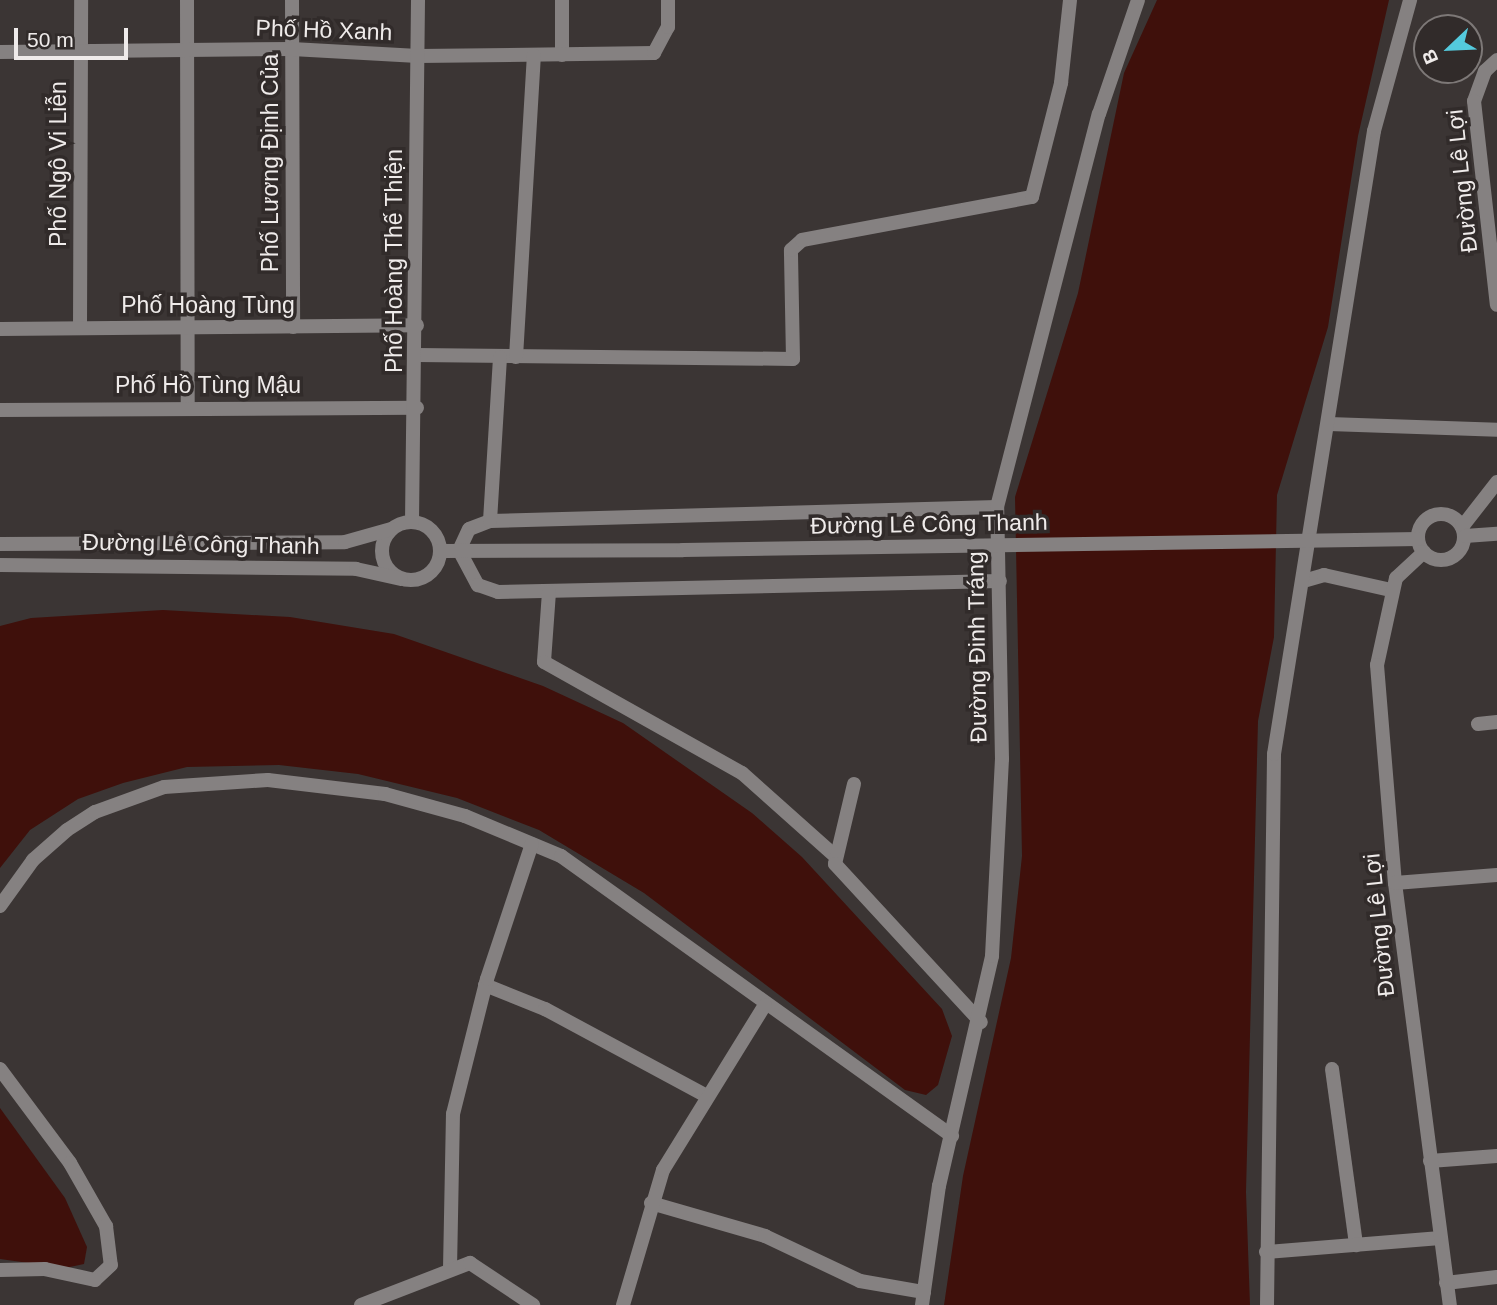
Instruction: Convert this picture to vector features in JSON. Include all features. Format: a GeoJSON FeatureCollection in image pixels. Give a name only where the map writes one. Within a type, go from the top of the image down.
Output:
{"type":"FeatureCollection","features":[{"type":"Feature","properties":{"kind":"street","name":"Phố Ngô Vi Liễn"},"geometry":{"type":"LineString","coordinates":[[80,328],[81,0]]}},
{"type":"Feature","properties":{"kind":"street"},"geometry":{"type":"LineString","coordinates":[[187,0],[188,408]]}},
{"type":"Feature","properties":{"kind":"street","name":"Phố Lương Định Của"},"geometry":{"type":"LineString","coordinates":[[292,0],[293,327]]}},
{"type":"Feature","properties":{"kind":"street","name":"Phố Hoàng Thế Thiện"},"geometry":{"type":"LineString","coordinates":[[412,522],[417,408],[418,0]]}},
{"type":"Feature","properties":{"kind":"street"},"geometry":{"type":"LineString","coordinates":[[562,0],[562,55]]}},
{"type":"Feature","properties":{"kind":"street","name":"Phố Hồ Xanh"},"geometry":{"type":"LineString","coordinates":[[0,52],[292,49],[418,56],[654,53],[668,27],[668,0]]}},
{"type":"Feature","properties":{"kind":"street"},"geometry":{"type":"LineString","coordinates":[[417,355],[793,359],[791,250],[802,240],[1032,197],[1061,83],[1070,0]]}},
{"type":"Feature","properties":{"kind":"street","name":"Đường Đinh Tráng"},"geometry":{"type":"LineString","coordinates":[[923,1298],[952,1136],[981,1023],[992,956],[1002,759],[997,507],[1099,114],[1138,0]]}},
{"type":"Feature","properties":{"kind":"street"},"geometry":{"type":"LineString","coordinates":[[1266,1305],[1274,754],[1292,613],[1307,580],[1374,131],[1410,0]]}},
{"type":"Feature","properties":{"kind":"street"},"geometry":{"type":"LineString","coordinates":[[516,358],[534,56]]}},
{"type":"Feature","properties":{"kind":"street","name":"Đường Lê Lợi"},"geometry":{"type":"LineString","coordinates":[[1497,60],[1485,71],[1474,101],[1497,305]]}},
{"type":"Feature","properties":{"kind":"street","name":"Phố Hoàng Tùng"},"geometry":{"type":"LineString","coordinates":[[0,329],[417,325]]}},
{"type":"Feature","properties":{"kind":"street"},"geometry":{"type":"LineString","coordinates":[[490,521],[500,357]]}},
{"type":"Feature","properties":{"kind":"street","name":"Phố Hồ Tùng Mậu"},"geometry":{"type":"LineString","coordinates":[[0,410],[417,408]]}},
{"type":"Feature","properties":{"kind":"street"},"geometry":{"type":"LineString","coordinates":[[1329,424],[1497,430]]}},
{"type":"Feature","properties":{"kind":"street"},"geometry":{"type":"LineString","coordinates":[[1421,546],[1451,559],[1463,531],[1497,482]]}},
{"type":"Feature","properties":{"kind":"street"},"geometry":{"type":"LineString","coordinates":[[997,507],[490,521],[469,529],[459,550],[478,585],[498,592],[1000,580]]}},
{"type":"Feature","properties":{"kind":"street"},"geometry":{"type":"LineString","coordinates":[[1307,580],[1324,575],[1391,590],[1421,546],[1422,524],[1435,514],[1451,516],[1463,531],[1497,534]]}},
{"type":"Feature","properties":{"kind":"street"},"geometry":{"type":"LineString","coordinates":[[412,522],[434,533],[440,551],[428,575],[401,579],[382,557],[391,529],[412,522]]}},
{"type":"Feature","properties":{"kind":"street","name":"Đường Lê Công Thanh"},"geometry":{"type":"LineString","coordinates":[[0,544],[345,542],[391,529]]}},
{"type":"Feature","properties":{"kind":"street","name":"Đường Lê Công Thanh"},"geometry":{"type":"LineString","coordinates":[[440,551],[1356,540],[1421,546]]}},
{"type":"Feature","properties":{"kind":"street","name":"Đường Lê Công Thanh"},"geometry":{"type":"LineString","coordinates":[[0,565],[356,569],[401,579]]}},
{"type":"Feature","properties":{"kind":"street","name":"Đường Lê Lợi"},"geometry":{"type":"LineString","coordinates":[[1391,590],[1377,665],[1395,883],[1450,1305]]}},
{"type":"Feature","properties":{"kind":"street"},"geometry":{"type":"LineString","coordinates":[[549,592],[544,662],[742,773],[833,853],[841,874],[981,1023]]}},
{"type":"Feature","properties":{"kind":"street"},"geometry":{"type":"LineString","coordinates":[[1478,724],[1497,722]]}},
{"type":"Feature","properties":{"kind":"street"},"geometry":{"type":"LineString","coordinates":[[0,906],[33,860],[67,830],[94,812],[177,785],[268,780],[385,794],[561,856],[765,1005],[952,1136]]}},
{"type":"Feature","properties":{"kind":"street"},"geometry":{"type":"LineString","coordinates":[[833,853],[854,783]]}},
{"type":"Feature","properties":{"kind":"street"},"geometry":{"type":"LineString","coordinates":[[450,1269],[453,1114],[485,985],[532,844]]}},
{"type":"Feature","properties":{"kind":"street"},"geometry":{"type":"LineString","coordinates":[[1395,883],[1497,875]]}},
{"type":"Feature","properties":{"kind":"street"},"geometry":{"type":"LineString","coordinates":[[485,985],[545,1009],[705,1095]]}},
{"type":"Feature","properties":{"kind":"street"},"geometry":{"type":"LineString","coordinates":[[624,1305],[651,1203],[705,1095],[765,1005]]}},
{"type":"Feature","properties":{"kind":"street"},"geometry":{"type":"LineString","coordinates":[[0,1069],[70,1163],[106,1226],[111,1265],[95,1280],[45,1269],[0,1270]]}},
{"type":"Feature","properties":{"kind":"street"},"geometry":{"type":"LineString","coordinates":[[1332,1069],[1356,1245]]}},
{"type":"Feature","properties":{"kind":"street"},"geometry":{"type":"LineString","coordinates":[[1430,1161],[1497,1156]]}},
{"type":"Feature","properties":{"kind":"street"},"geometry":{"type":"LineString","coordinates":[[651,1203],[765,1236],[860,1281],[923,1298]]}},
{"type":"Feature","properties":{"kind":"street"},"geometry":{"type":"LineString","coordinates":[[1266,1252],[1440,1238]]}},
{"type":"Feature","properties":{"kind":"street"},"geometry":{"type":"LineString","coordinates":[[361,1305],[450,1269],[476,1264],[533,1305]]}},
{"type":"Feature","properties":{"kind":"street"},"geometry":{"type":"LineString","coordinates":[[1446,1283],[1497,1277]]}},
{"type":"Feature","properties":{"kind":"shaded area"},"geometry":{"type":"Polygon","coordinates":[[[1157,0],[1389,0],[1358,136],[1328,327],[1277,495],[1274,637],[1258,721],[1246,1192],[1250,1305],[944,1305],[963,1176],[1011,958],[1022,856],[1015,497],[1078,293],[1124,73],[1157,0]]]}},
{"type":"Feature","properties":{"kind":"shaded area"},"geometry":{"type":"Polygon","coordinates":[[[163,610],[290,617],[394,634],[543,686],[623,723],[752,813],[802,857],[942,1009],[952,1036],[938,1085],[926,1095],[905,1090],[644,893],[539,830],[457,798],[358,774],[279,765],[187,767],[123,783],[78,799],[30,830],[0,868],[0,626],[31,618],[163,610]]]}},
{"type":"Feature","properties":{"kind":"shaded area"},"geometry":{"type":"Polygon","coordinates":[[[0,1108],[65,1198],[87,1247],[84,1264],[65,1268],[0,1259],[0,1108]]]}}]}
